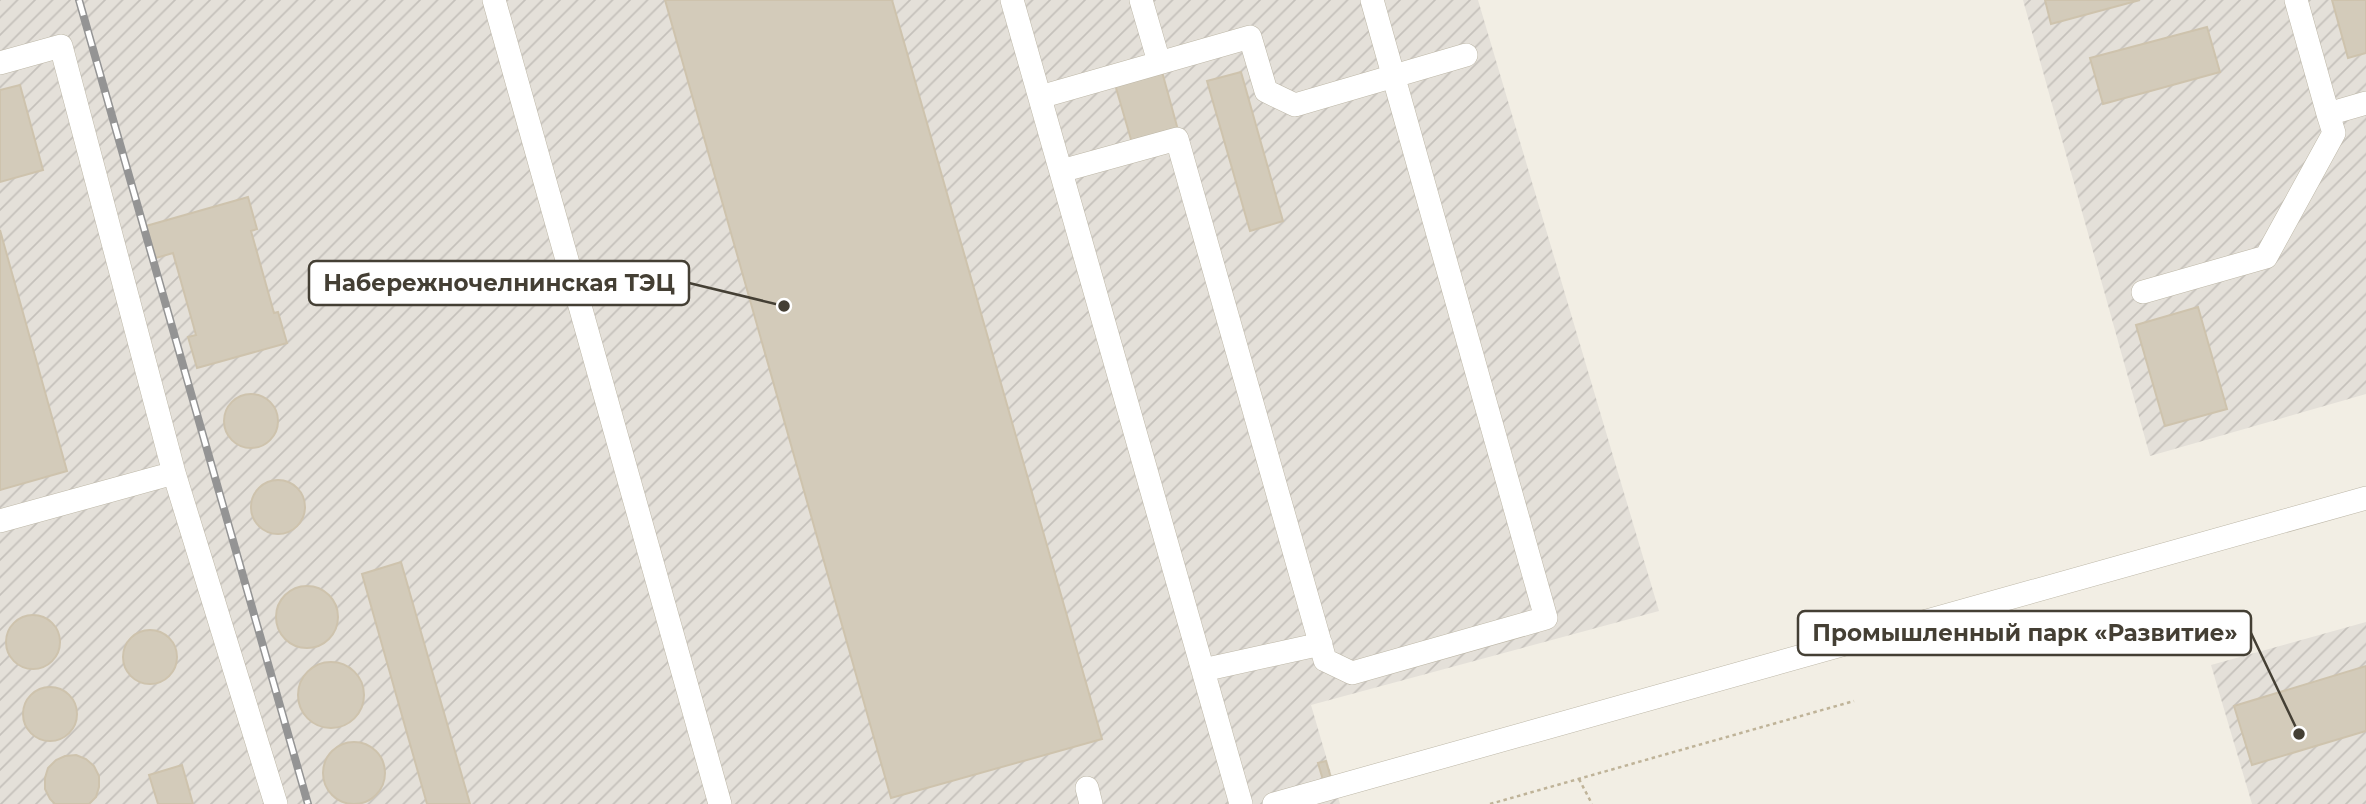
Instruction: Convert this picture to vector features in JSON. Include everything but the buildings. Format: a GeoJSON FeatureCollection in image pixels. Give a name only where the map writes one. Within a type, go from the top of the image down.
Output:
{"type":"FeatureCollection","features":[{"type":"Feature","properties":{"kind":"street"},"geometry":{"type":"LineString","coordinates":[[494,0],[720,804]]}},
{"type":"Feature","properties":{"kind":"street"},"geometry":{"type":"LineString","coordinates":[[1012,0],[1241,804]]}},
{"type":"Feature","properties":{"kind":"street"},"geometry":{"type":"LineString","coordinates":[[1141,0],[1159,62]]}},
{"type":"Feature","properties":{"kind":"street"},"geometry":{"type":"LineString","coordinates":[[1061,171],[1177,139],[1325,660],[1352,673],[1546,618],[1372,0]]}},
{"type":"Feature","properties":{"kind":"street"},"geometry":{"type":"LineString","coordinates":[[2143,292],[2266,257],[2334,133],[2295,0]]}},
{"type":"Feature","properties":{"kind":"street"},"geometry":{"type":"LineString","coordinates":[[1040,97],[1250,37],[1266,91],[1295,105],[1466,55]]}},
{"type":"Feature","properties":{"kind":"street"},"geometry":{"type":"LineString","coordinates":[[0,63],[61,46],[174,473],[276,804]]}},
{"type":"Feature","properties":{"kind":"street"},"geometry":{"type":"LineString","coordinates":[[2328,114],[2366,103]]}},
{"type":"Feature","properties":{"kind":"street"},"geometry":{"type":"LineString","coordinates":[[0,521],[174,473]]}},
{"type":"Feature","properties":{"kind":"street"},"geometry":{"type":"LineString","coordinates":[[1274,804],[2366,498]]}},
{"type":"Feature","properties":{"kind":"street"},"geometry":{"type":"LineString","coordinates":[[1203,670],[1321,644]]}},
{"type":"Feature","properties":{"kind":"path"},"geometry":{"type":"LineString","coordinates":[[1490,804],[1854,701]]}},
{"type":"Feature","properties":{"kind":"path"},"geometry":{"type":"LineString","coordinates":[[1579,779],[1592,804]]}},
{"type":"Feature","properties":{"kind":"shaded area"},"geometry":{"type":"Polygon","coordinates":[[[0,0],[1478,0],[1659,611],[1311,705],[1340,804],[0,804],[0,0]]]}},
{"type":"Feature","properties":{"kind":"shaded area"},"geometry":{"type":"Polygon","coordinates":[[[2023,0],[2366,0],[2366,394],[2150,456],[2023,0]]]}},
{"type":"Feature","properties":{"kind":"shaded area"},"geometry":{"type":"Polygon","coordinates":[[[2366,622],[2366,804],[2252,804],[2211,665],[2366,622]]]}},
{"type":"Feature","properties":{"kind":"railway"},"geometry":{"type":"LineString","coordinates":[[79,0],[308,804]]}},
{"type":"Feature","properties":{"kind":"place","name":"Набережночелнинская ТЭЦ"},"geometry":{"type":"Point","coordinates":[784,306]}},
{"type":"Feature","properties":{"kind":"place","name":"Промышленный парк «Развитие»"},"geometry":{"type":"Point","coordinates":[2299,734]}}]}
